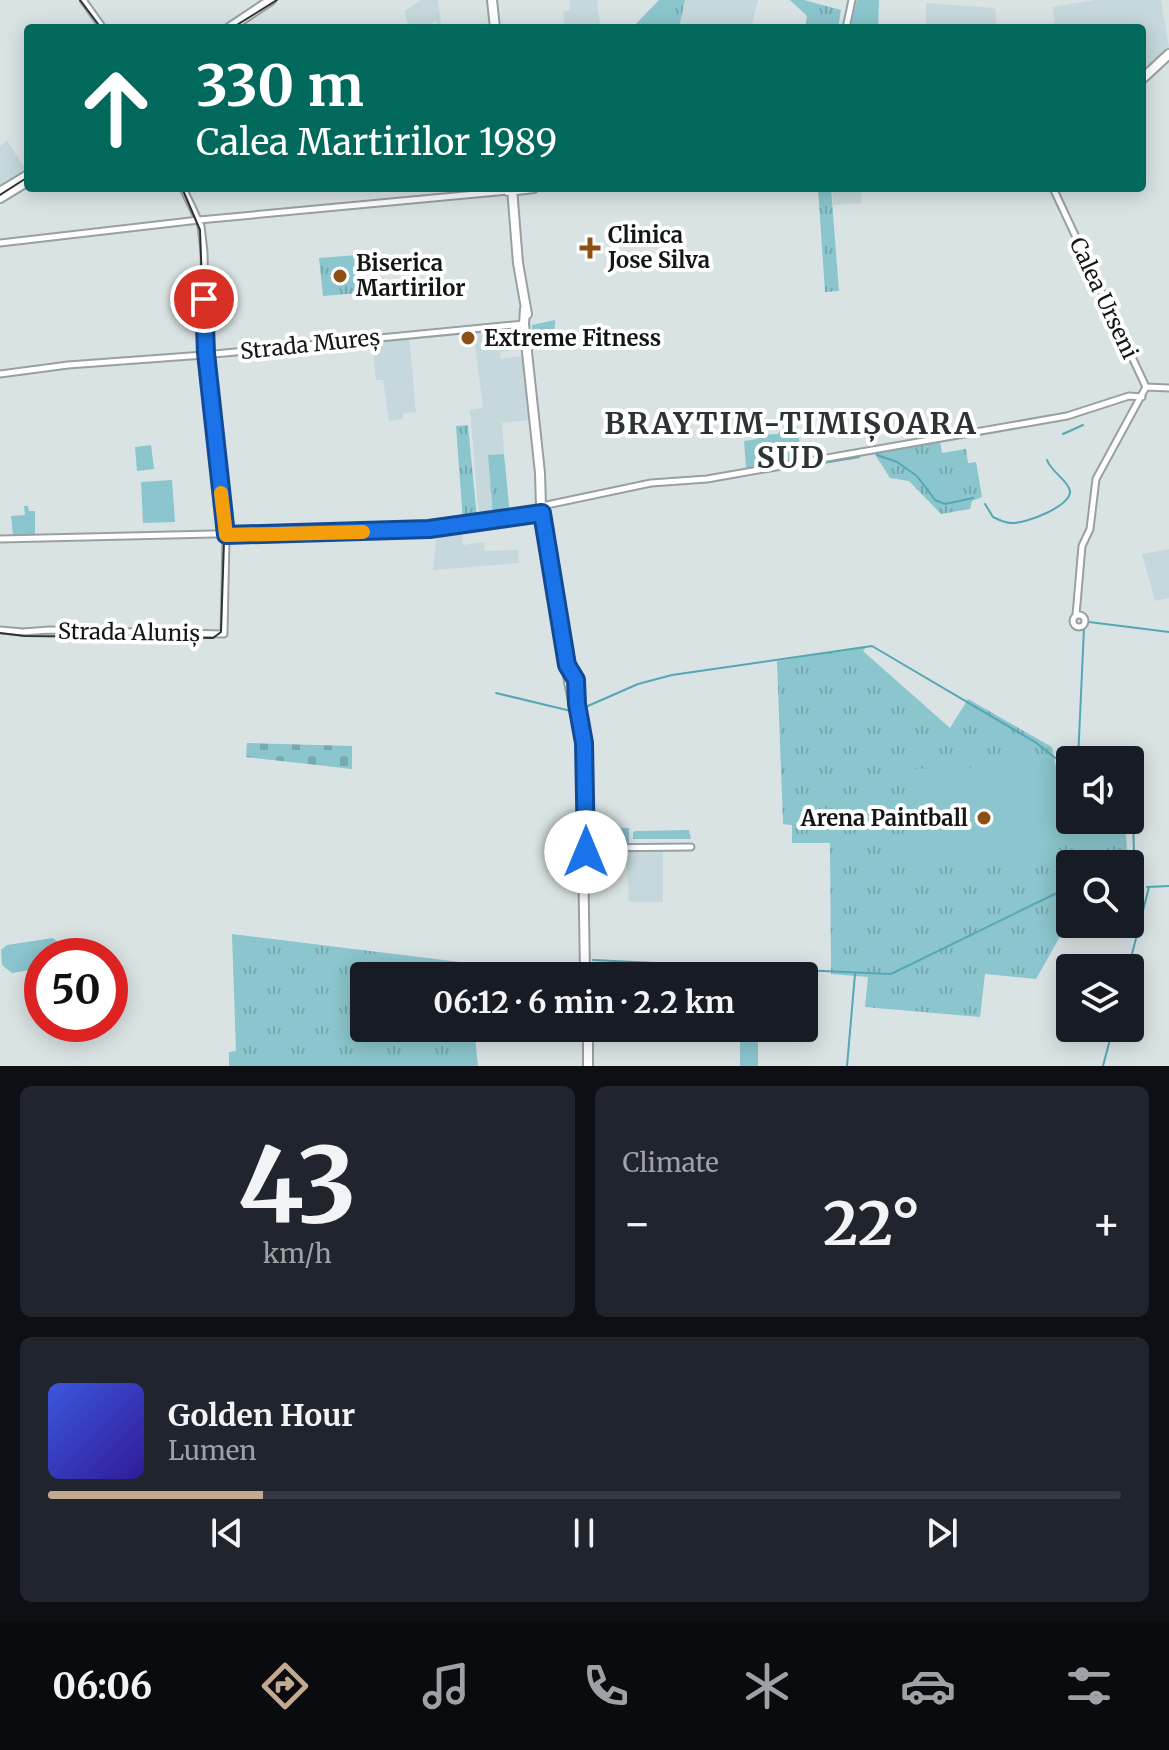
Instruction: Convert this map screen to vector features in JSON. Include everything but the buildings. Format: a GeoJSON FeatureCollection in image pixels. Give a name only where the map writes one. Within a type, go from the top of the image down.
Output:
{"type":"FeatureCollection","features":[{"type":"Feature","properties":{"kind":"main road"},"geometry":{"type":"LineString","coordinates":[[235,24],[271,0]]}},
{"type":"Feature","properties":{"kind":"main road"},"geometry":{"type":"LineString","coordinates":[[492,0],[495,24]]}},
{"type":"Feature","properties":{"kind":"main road"},"geometry":{"type":"LineString","coordinates":[[1146,75],[1168,52]]}},
{"type":"Feature","properties":{"kind":"main road"},"geometry":{"type":"LineString","coordinates":[[0,192],[24,177]]}},
{"type":"Feature","properties":{"kind":"main road"},"geometry":{"type":"LineString","coordinates":[[0,198],[24,183]]}},
{"type":"Feature","properties":{"kind":"main road"},"geometry":{"type":"LineString","coordinates":[[509,192],[527,336]]}},
{"type":"Feature","properties":{"kind":"main road"},"geometry":{"type":"LineString","coordinates":[[525,309],[528,315],[541,510],[585,754],[586,962]]}},
{"type":"Feature","properties":{"kind":"main road"},"geometry":{"type":"LineString","coordinates":[[587,1042],[587,1066]]}},
{"type":"Feature","properties":{"kind":"street"},"geometry":{"type":"LineString","coordinates":[[83,0],[100,24]]}},
{"type":"Feature","properties":{"kind":"street"},"geometry":{"type":"LineString","coordinates":[[847,24],[852,0]]}},
{"type":"Feature","properties":{"kind":"street"},"geometry":{"type":"LineString","coordinates":[[185,192],[199,220],[204,252],[206,355],[226,535]]}},
{"type":"Feature","properties":{"kind":"street"},"geometry":{"type":"LineString","coordinates":[[0,243],[493,192]]}},
{"type":"Feature","properties":{"kind":"street","name":"Calea Urseni"},"geometry":{"type":"LineString","coordinates":[[1055,192],[1146,387],[1169,388]]}},
{"type":"Feature","properties":{"kind":"street","name":"Strada Mureș"},"geometry":{"type":"LineString","coordinates":[[0,374],[524,324]]}},
{"type":"Feature","properties":{"kind":"street"},"geometry":{"type":"LineString","coordinates":[[1076,615],[1083,541],[1091,526],[1096,479],[1146,387]]}},
{"type":"Feature","properties":{"kind":"street"},"geometry":{"type":"LineString","coordinates":[[0,539],[429,529],[541,510],[651,483],[711,478],[1067,416],[1125,397],[1140,399]]}},
{"type":"Feature","properties":{"kind":"street","name":"Strada Aluniș"},"geometry":{"type":"LineString","coordinates":[[0,630],[224,634],[226,535]]}},
{"type":"Feature","properties":{"kind":"street"},"geometry":{"type":"LineString","coordinates":[[585,847],[691,847]]}},
{"type":"Feature","properties":{"kind":"shaded area"},"geometry":{"type":"Polygon","coordinates":[[[421,0],[438,0],[441,23],[409,24],[404,11],[421,0]]]}},
{"type":"Feature","properties":{"kind":"shaded area"},"geometry":{"type":"Polygon","coordinates":[[[569,0],[597,0],[600,24],[565,24],[563,11],[570,10],[569,0]]]}},
{"type":"Feature","properties":{"kind":"shaded area"},"geometry":{"type":"Polygon","coordinates":[[[685,0],[758,0],[752,24],[680,24],[685,0]]]}},
{"type":"Feature","properties":{"kind":"shaded area"},"geometry":{"type":"Polygon","coordinates":[[[1094,0],[1161,0],[1169,47],[1146,70],[1146,24],[1049,24],[1055,23],[1052,7],[1094,0]]]}},
{"type":"Feature","properties":{"kind":"shaded area"},"geometry":{"type":"Polygon","coordinates":[[[926,3],[995,8],[997,24],[926,24],[926,3]]]}},
{"type":"Feature","properties":{"kind":"shaded area"},"geometry":{"type":"Polygon","coordinates":[[[7,141],[24,166],[24,173],[0,187],[0,146],[7,141]]]}},
{"type":"Feature","properties":{"kind":"shaded area"},"geometry":{"type":"Polygon","coordinates":[[[832,192],[861,192],[862,203],[833,205],[832,192]]]}},
{"type":"Feature","properties":{"kind":"shaded area"},"geometry":{"type":"Polygon","coordinates":[[[519,324],[522,349],[500,352],[501,359],[523,356],[529,420],[502,423],[504,454],[488,455],[493,517],[483,519],[478,508],[470,410],[483,408],[473,329],[519,324]]]}},
{"type":"Feature","properties":{"kind":"shaded area"},"geometry":{"type":"Polygon","coordinates":[[[409,335],[416,412],[403,413],[403,419],[389,421],[383,380],[376,380],[372,339],[409,335]]]}},
{"type":"Feature","properties":{"kind":"shaded area"},"geometry":{"type":"Polygon","coordinates":[[[461,528],[463,545],[484,542],[485,551],[518,550],[519,563],[433,570],[437,532],[461,528]]]}},
{"type":"Feature","properties":{"kind":"shaded area"},"geometry":{"type":"Polygon","coordinates":[[[1169,549],[1169,598],[1155,601],[1142,554],[1169,549]]]}},
{"type":"Feature","properties":{"kind":"shaded area"},"geometry":{"type":"Polygon","coordinates":[[[663,848],[663,902],[629,902],[626,849],[663,848]]]}},
{"type":"Feature","properties":{"kind":"green space"},"geometry":{"type":"Polygon","coordinates":[[[659,0],[685,0],[680,24],[636,24],[659,0]]]}},
{"type":"Feature","properties":{"kind":"green space"},"geometry":{"type":"Polygon","coordinates":[[[790,0],[804,0],[841,10],[839,24],[806,24],[807,16],[790,0]]]}},
{"type":"Feature","properties":{"kind":"green space"},"geometry":{"type":"Polygon","coordinates":[[[857,0],[879,0],[878,24],[851,24],[857,0]]]}},
{"type":"Feature","properties":{"kind":"green space"},"geometry":{"type":"Polygon","coordinates":[[[818,192],[831,192],[839,291],[825,292],[818,192]]]}},
{"type":"Feature","properties":{"kind":"green space"},"geometry":{"type":"Polygon","coordinates":[[[357,255],[360,293],[323,296],[319,258],[357,255]]]}},
{"type":"Feature","properties":{"kind":"green space"},"geometry":{"type":"Polygon","coordinates":[[[555,320],[550,339],[533,348],[532,325],[555,320]]]}},
{"type":"Feature","properties":{"kind":"green space"},"geometry":{"type":"Polygon","coordinates":[[[468,425],[477,518],[463,522],[456,426],[468,425]]]}},
{"type":"Feature","properties":{"kind":"green space"},"geometry":{"type":"Polygon","coordinates":[[[798,427],[801,460],[746,469],[744,441],[757,439],[757,435],[778,434],[781,429],[798,427]]]}},
{"type":"Feature","properties":{"kind":"green space"},"geometry":{"type":"Polygon","coordinates":[[[940,441],[942,453],[966,449],[968,463],[976,462],[982,497],[972,501],[970,509],[941,514],[909,481],[890,478],[874,453],[940,441]]]}},
{"type":"Feature","properties":{"kind":"green space"},"geometry":{"type":"Polygon","coordinates":[[[151,445],[154,469],[137,471],[135,447],[151,445]]]}},
{"type":"Feature","properties":{"kind":"green space"},"geometry":{"type":"Polygon","coordinates":[[[504,454],[510,515],[493,517],[488,455],[504,454]]]}},
{"type":"Feature","properties":{"kind":"green space"},"geometry":{"type":"Polygon","coordinates":[[[172,480],[175,522],[143,523],[141,482],[172,480]]]}},
{"type":"Feature","properties":{"kind":"green space"},"geometry":{"type":"Polygon","coordinates":[[[24,506],[28,506],[29,511],[35,511],[35,535],[13,536],[11,516],[25,515],[24,506]]]}},
{"type":"Feature","properties":{"kind":"green space"},"geometry":{"type":"Polygon","coordinates":[[[867,646],[863,651],[950,728],[968,699],[1052,747],[1056,767],[1056,834],[1126,834],[1127,850],[1056,850],[1056,938],[1059,938],[1036,979],[985,974],[980,1017],[865,1007],[868,977],[831,974],[830,843],[792,843],[792,825],[783,824],[777,661],[867,646]]]}},
{"type":"Feature","properties":{"kind":"green space"},"geometry":{"type":"Polygon","coordinates":[[[247,743],[352,746],[352,769],[246,757],[247,743]]]}},
{"type":"Feature","properties":{"kind":"green space","name":"Arena Paintball"},"geometry":{"type":"Polygon","coordinates":[[[1047,765],[1056,773],[1056,861],[911,861],[911,769],[1047,765]]]}},
{"type":"Feature","properties":{"kind":"green space"},"geometry":{"type":"Polygon","coordinates":[[[591,827],[629,828],[629,846],[591,845],[591,827]]]}},
{"type":"Feature","properties":{"kind":"green space"},"geometry":{"type":"Polygon","coordinates":[[[689,830],[691,839],[633,839],[633,832],[636,831],[689,830]]]}},
{"type":"Feature","properties":{"kind":"green space"},"geometry":{"type":"Polygon","coordinates":[[[232,934],[460,962],[350,962],[350,1042],[475,1042],[478,1066],[229,1066],[229,1052],[236,1051],[232,934]]]}},
{"type":"Feature","properties":{"kind":"green space"},"geometry":{"type":"Polygon","coordinates":[[[24,942],[24,971],[12,973],[2,965],[1,950],[7,945],[24,942]]]}},
{"type":"Feature","properties":{"kind":"green space"},"geometry":{"type":"Polygon","coordinates":[[[740,1042],[758,1042],[758,1066],[740,1066],[740,1042]]]}},
{"type":"Feature","properties":{"kind":"waterway"},"geometry":{"type":"LineString","coordinates":[[1063,434],[1083,425]]}},
{"type":"Feature","properties":{"kind":"waterway"},"geometry":{"type":"LineString","coordinates":[[877,455],[897,462],[917,476],[935,500],[945,504],[973,498]]}},
{"type":"Feature","properties":{"kind":"waterway"},"geometry":{"type":"LineString","coordinates":[[805,466],[859,457]]}},
{"type":"Feature","properties":{"kind":"waterway"},"geometry":{"type":"LineString","coordinates":[[985,504],[993,517],[1011,523],[1037,517],[1056,508],[1070,491],[1047,460]]}},
{"type":"Feature","properties":{"kind":"waterway"},"geometry":{"type":"LineString","coordinates":[[1089,622],[1169,632]]}},
{"type":"Feature","properties":{"kind":"waterway"},"geometry":{"type":"LineString","coordinates":[[1079,746],[1084,628]]}},
{"type":"Feature","properties":{"kind":"waterway"},"geometry":{"type":"LineString","coordinates":[[581,709],[638,684],[672,675],[872,646],[1035,742],[1056,758]]}},
{"type":"Feature","properties":{"kind":"waterway"},"geometry":{"type":"LineString","coordinates":[[496,693],[571,711]]}},
{"type":"Feature","properties":{"kind":"waterway"},"geometry":{"type":"LineString","coordinates":[[1133,834],[1134,850]]}},
{"type":"Feature","properties":{"kind":"waterway"},"geometry":{"type":"LineString","coordinates":[[1147,887],[1169,886]]}},
{"type":"Feature","properties":{"kind":"waterway"},"geometry":{"type":"LineString","coordinates":[[1132,954],[1149,887]]}},
{"type":"Feature","properties":{"kind":"waterway"},"geometry":{"type":"LineString","coordinates":[[818,971],[891,974],[1056,893]]}},
{"type":"Feature","properties":{"kind":"waterway"},"geometry":{"type":"LineString","coordinates":[[593,960],[634,962]]}},
{"type":"Feature","properties":{"kind":"waterway"},"geometry":{"type":"LineString","coordinates":[[847,1066],[855,974]]}},
{"type":"Feature","properties":{"kind":"waterway"},"geometry":{"type":"LineString","coordinates":[[1103,1066],[1109,1042]]}},
{"type":"Feature","properties":{"kind":"tram line"},"geometry":{"type":"LineString","coordinates":[[80,0],[98,24]]}},
{"type":"Feature","properties":{"kind":"tram line"},"geometry":{"type":"LineString","coordinates":[[238,24],[277,0]]}},
{"type":"Feature","properties":{"kind":"tram line"},"geometry":{"type":"LineString","coordinates":[[0,195],[24,180]]}},
{"type":"Feature","properties":{"kind":"tram line"},"geometry":{"type":"LineString","coordinates":[[0,633],[25,636],[213,638],[221,632],[224,541],[205,366],[200,230],[184,192]]}},
{"type":"Feature","properties":{"kind":"slow traffic"},"geometry":{"type":"LineString","coordinates":[[221,493],[226,535],[363,532]]}},
{"type":"Feature","properties":{"kind":"place","name":"Clinica Jose Silva"},"geometry":{"type":"Point","coordinates":[590,248]}},
{"type":"Feature","properties":{"kind":"place","name":"Biserica Martirilor"},"geometry":{"type":"Point","coordinates":[340,276]}},
{"type":"Feature","properties":{"kind":"place","name":"Extreme Fitness"},"geometry":{"type":"Point","coordinates":[468,338]}},
{"type":"Feature","properties":{"kind":"place","name":"Arena Paintball"},"geometry":{"type":"Point","coordinates":[984,818]}},
{"type":"Feature","properties":{"kind":"district","name":"BRAYTIM-TIMIȘOARA SUD"},"geometry":{"type":"Point","coordinates":[791,440]}},
{"type":"Feature","properties":{"kind":"route"},"geometry":{"type":"LineString","coordinates":[[204,299],[206,353],[226,535],[429,529],[542,513],[567,665],[576,680],[585,754],[586,852]]}}]}
